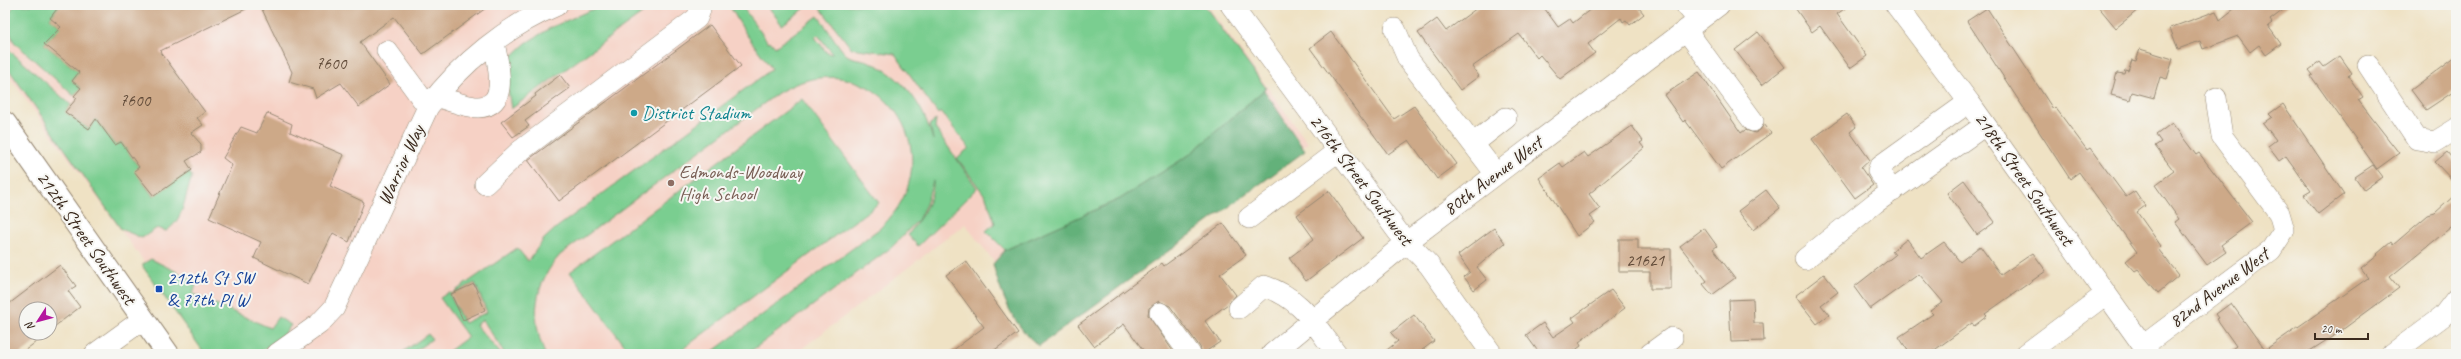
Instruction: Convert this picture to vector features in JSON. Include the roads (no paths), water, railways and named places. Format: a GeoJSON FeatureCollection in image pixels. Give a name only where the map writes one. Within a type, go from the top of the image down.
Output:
{"type":"FeatureCollection","features":[{"type":"Feature","properties":{"kind":"main road","name":"212th Street Southwest"},"geometry":{"type":"LineString","coordinates":[[5,122],[142,320],[168,354]]}},
{"type":"Feature","properties":{"kind":"street","name":"Warrior Way"},"geometry":{"type":"LineString","coordinates":[[277,354],[319,324],[334,308],[432,101],[464,67],[494,42],[527,19],[557,5]]}},
{"type":"Feature","properties":{"kind":"street"},"geometry":{"type":"LineString","coordinates":[[486,184],[520,151],[697,18],[700,10],[699,5]]}},
{"type":"Feature","properties":{"kind":"street","name":"216th Street Southwest"},"geometry":{"type":"LineString","coordinates":[[1231,5],[1407,242],[1429,265],[1492,354]]}},
{"type":"Feature","properties":{"kind":"street","name":"80th Avenue West"},"geometry":{"type":"LineString","coordinates":[[1272,354],[1407,242],[1496,174],[1690,18],[1719,5]]}},
{"type":"Feature","properties":{"kind":"street","name":"218th Street Southwest"},"geometry":{"type":"LineString","coordinates":[[1896,5],[1969,102],[2146,350]]}},
{"type":"Feature","properties":{"kind":"street"},"geometry":{"type":"LineString","coordinates":[[1690,18],[1753,121]]}},
{"type":"Feature","properties":{"kind":"street"},"geometry":{"type":"LineString","coordinates":[[1395,28],[1408,59],[1474,143],[1496,174]]}},
{"type":"Feature","properties":{"kind":"street"},"geometry":{"type":"LineString","coordinates":[[387,51],[432,101],[479,107],[493,101],[498,94],[500,84],[494,42]]}},
{"type":"Feature","properties":{"kind":"street"},"geometry":{"type":"LineString","coordinates":[[2368,65],[2417,139],[2435,142],[2456,129]]}},
{"type":"Feature","properties":{"kind":"street","name":"82nd Avenue West"},"geometry":{"type":"LineString","coordinates":[[2146,350],[2271,250],[2284,230],[2279,213],[2222,136],[2216,98]]}},
{"type":"Feature","properties":{"kind":"street"},"geometry":{"type":"LineString","coordinates":[[1893,191],[1878,171],[1880,166],[1969,102]]}},
{"type":"Feature","properties":{"kind":"street"},"geometry":{"type":"LineString","coordinates":[[1474,143],[1506,118]]}},
{"type":"Feature","properties":{"kind":"street"},"geometry":{"type":"LineString","coordinates":[[1805,259],[1893,191],[1985,125]]}},
{"type":"Feature","properties":{"kind":"street"},"geometry":{"type":"LineString","coordinates":[[1249,218],[1338,151]]}},
{"type":"Feature","properties":{"kind":"street"},"geometry":{"type":"LineString","coordinates":[[1239,308],[1264,286],[1283,292],[1298,303],[1337,354]]}},
{"type":"Feature","properties":{"kind":"street"},"geometry":{"type":"LineString","coordinates":[[2026,354],[2106,294]]}},
{"type":"Feature","properties":{"kind":"street"},"geometry":{"type":"LineString","coordinates":[[2392,354],[2443,316],[2456,299]]}},
{"type":"Feature","properties":{"kind":"street"},"geometry":{"type":"LineString","coordinates":[[1160,313],[1190,354]]}},
{"type":"Feature","properties":{"kind":"street"},"geometry":{"type":"LineString","coordinates":[[96,354],[142,320]]}},
{"type":"Feature","properties":{"kind":"street"},"geometry":{"type":"LineString","coordinates":[[1650,354],[1672,338]]}},
{"type":"Feature","properties":{"kind":"place","name":"District Stadium"},"geometry":{"type":"Point","coordinates":[634,113]}},
{"type":"Feature","properties":{"kind":"place","name":"Edmonds-Woodway High School"},"geometry":{"type":"Point","coordinates":[671,183]}},
{"type":"Feature","properties":{"kind":"place","name":"212th St SW & 77th Pl W"},"geometry":{"type":"Point","coordinates":[159,289]}}]}
